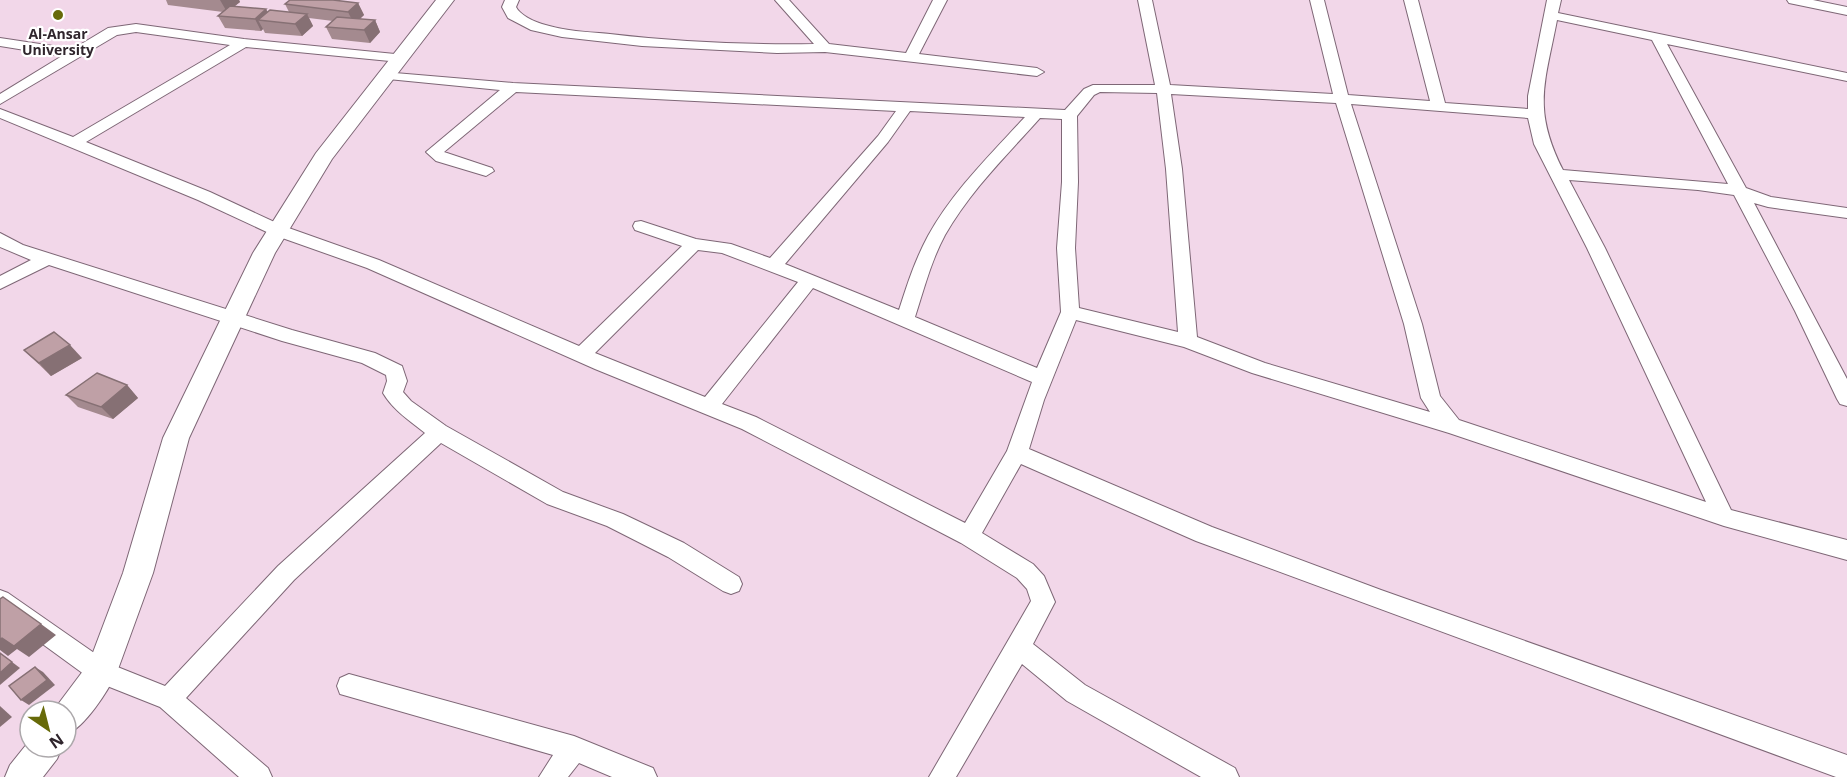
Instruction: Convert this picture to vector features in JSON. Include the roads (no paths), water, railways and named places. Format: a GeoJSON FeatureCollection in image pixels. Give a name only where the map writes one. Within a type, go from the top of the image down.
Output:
{"type":"FeatureCollection","features":[{"type":"Feature","properties":{"kind":"street"},"geometry":{"type":"LineString","coordinates":[[78,703],[101,672],[138,573],[177,438],[232,317],[277,230],[323,157],[445,0]]}},
{"type":"Feature","properties":{"kind":"street"},"geometry":{"type":"LineString","coordinates":[[512,0],[509,7],[513,15],[536,27],[562,33],[642,42],[777,49],[825,48],[1037,72]]}},
{"type":"Feature","properties":{"kind":"street"},"geometry":{"type":"LineString","coordinates":[[911,57],[936,12],[940,0]]}},
{"type":"Feature","properties":{"kind":"street"},"geometry":{"type":"LineString","coordinates":[[1144,0],[1156,44],[1163,88],[1188,341]]}},
{"type":"Feature","properties":{"kind":"street"},"geometry":{"type":"LineString","coordinates":[[1317,0],[1332,66],[1413,324],[1431,398],[1452,426]]}},
{"type":"Feature","properties":{"kind":"street"},"geometry":{"type":"LineString","coordinates":[[1411,0],[1439,107]]}},
{"type":"Feature","properties":{"kind":"street"},"geometry":{"type":"LineString","coordinates":[[1554,0],[1535,96],[1535,114],[1542,144],[1596,248],[1724,517]]}},
{"type":"Feature","properties":{"kind":"street"},"geometry":{"type":"LineString","coordinates":[[1794,0],[1847,11]]}},
{"type":"Feature","properties":{"kind":"street"},"geometry":{"type":"LineString","coordinates":[[791,3],[825,48]]}},
{"type":"Feature","properties":{"kind":"street"},"geometry":{"type":"LineString","coordinates":[[1550,15],[1847,77]]}},
{"type":"Feature","properties":{"kind":"street"},"geometry":{"type":"LineString","coordinates":[[0,100],[113,31],[136,28],[244,43],[513,87],[1069,116]]}},
{"type":"Feature","properties":{"kind":"street"},"geometry":{"type":"LineString","coordinates":[[1658,39],[1804,311],[1847,399]]}},
{"type":"Feature","properties":{"kind":"street"},"geometry":{"type":"LineString","coordinates":[[0,42],[76,54]]}},
{"type":"Feature","properties":{"kind":"street"},"geometry":{"type":"LineString","coordinates":[[74,143],[244,43]]}},
{"type":"Feature","properties":{"kind":"street"},"geometry":{"type":"LineString","coordinates":[[486,171],[442,158],[434,152],[513,87]]}},
{"type":"Feature","properties":{"kind":"street"},"geometry":{"type":"LineString","coordinates":[[969,536],[1017,453],[1042,378],[1070,312],[1066,248],[1070,182],[1069,116],[1089,92],[1098,88],[1163,88],[1535,114]]}},
{"type":"Feature","properties":{"kind":"street"},"geometry":{"type":"LineString","coordinates":[[773,266],[883,139],[906,107]]}},
{"type":"Feature","properties":{"kind":"street"},"geometry":{"type":"LineString","coordinates":[[0,113],[204,196],[277,230],[373,264],[582,355],[749,423],[969,536],[1025,571],[1036,583],[1043,602],[942,777]]}},
{"type":"Feature","properties":{"kind":"street"},"geometry":{"type":"LineString","coordinates":[[904,321],[918,278],[937,235],[966,192],[1036,114]]}},
{"type":"Feature","properties":{"kind":"street"},"geometry":{"type":"LineString","coordinates":[[1557,174],[1698,185],[1738,191],[1768,202],[1847,213]]}},
{"type":"Feature","properties":{"kind":"street"},"geometry":{"type":"LineString","coordinates":[[641,226],[694,244],[725,248],[810,280],[1042,378]]}},
{"type":"Feature","properties":{"kind":"street"},"geometry":{"type":"LineString","coordinates":[[0,239],[17,249],[368,358],[395,371],[397,381],[393,393],[404,406],[439,432],[555,498],[615,520],[676,550],[731,584]]}},
{"type":"Feature","properties":{"kind":"street"},"geometry":{"type":"LineString","coordinates":[[582,355],[694,244]]}},
{"type":"Feature","properties":{"kind":"street"},"geometry":{"type":"LineString","coordinates":[[0,283],[49,258]]}},
{"type":"Feature","properties":{"kind":"street"},"geometry":{"type":"LineString","coordinates":[[709,406],[810,280]]}},
{"type":"Feature","properties":{"kind":"street"},"geometry":{"type":"LineString","coordinates":[[1070,312],[1188,341],[1259,368],[1452,426],[1724,517],[1847,550]]}},
{"type":"Feature","properties":{"kind":"street"},"geometry":{"type":"LineString","coordinates":[[170,699],[286,573],[439,432]]}},
{"type":"Feature","properties":{"kind":"street"},"geometry":{"type":"LineString","coordinates":[[1017,453],[1215,538],[1391,604],[1847,768]]}},
{"type":"Feature","properties":{"kind":"street"},"geometry":{"type":"LineString","coordinates":[[0,600],[101,672],[170,699],[259,777]]}},
{"type":"Feature","properties":{"kind":"street"},"geometry":{"type":"LineString","coordinates":[[1018,647],[1076,693],[1226,777]]}},
{"type":"Feature","properties":{"kind":"street"},"geometry":{"type":"LineString","coordinates":[[349,686],[574,749],[644,777]]}},
{"type":"Feature","properties":{"kind":"street"},"geometry":{"type":"LineString","coordinates":[[552,777],[574,749]]}},
{"type":"Feature","properties":{"kind":"street"},"geometry":{"type":"LineString","coordinates":[[22,777],[36,759]]}},
{"type":"Feature","properties":{"kind":"place","name":"Al-Ansar University"},"geometry":{"type":"Point","coordinates":[58,15]}}]}
